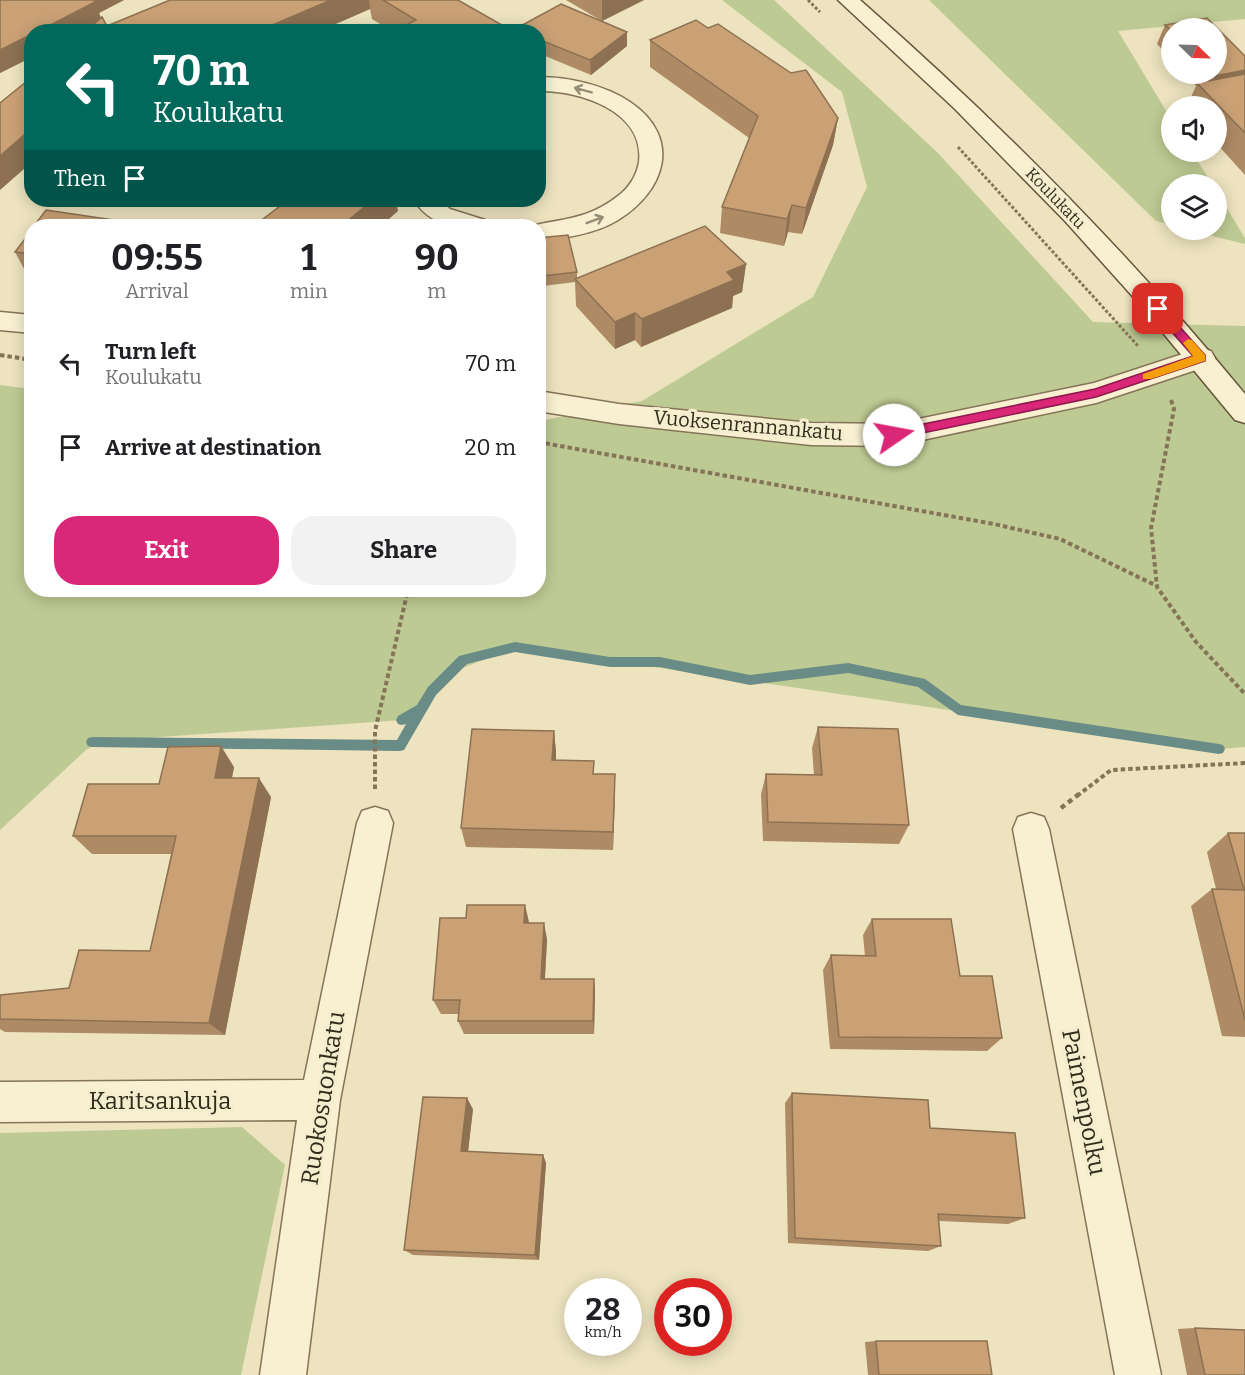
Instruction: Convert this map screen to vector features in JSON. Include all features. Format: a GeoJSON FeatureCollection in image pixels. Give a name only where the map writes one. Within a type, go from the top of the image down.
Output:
{"type":"FeatureCollection","features":[{"type":"Feature","properties":{"kind":"street","name":"Koulukatu"},"geometry":{"type":"LineString","coordinates":[[848,0],[963,103],[1071,212],[1201,358],[1245,413]]}},
{"type":"Feature","properties":{"kind":"street"},"geometry":{"type":"LineString","coordinates":[[546,85],[583,89],[615,102],[639,121],[652,144],[651,170],[636,194],[608,215],[571,229],[546,231]]}},
{"type":"Feature","properties":{"kind":"street"},"geometry":{"type":"LineString","coordinates":[[432,214],[450,219]]}},
{"type":"Feature","properties":{"kind":"street"},"geometry":{"type":"LineString","coordinates":[[0,321],[24,323]]}},
{"type":"Feature","properties":{"kind":"street","name":"Vuoksenrannankatu"},"geometry":{"type":"LineString","coordinates":[[546,402],[619,414],[811,434],[894,435],[1096,393],[1201,358]]}},
{"type":"Feature","properties":{"kind":"street","name":"Ruokosuonkatu"},"geometry":{"type":"LineString","coordinates":[[283,1375],[320,1100],[375,824]]}},
{"type":"Feature","properties":{"kind":"street","name":"Paimenpolku"},"geometry":{"type":"LineString","coordinates":[[1031,829],[1138,1375]]}},
{"type":"Feature","properties":{"kind":"street","name":"Karitsankuja"},"geometry":{"type":"LineString","coordinates":[[0,1102],[320,1100]]}},
{"type":"Feature","properties":{"kind":"path"},"geometry":{"type":"LineString","coordinates":[[808,0],[824,16]]}},
{"type":"Feature","properties":{"kind":"path"},"geometry":{"type":"LineString","coordinates":[[955,143],[1162,372],[1174,409],[1151,528],[1157,587]]}},
{"type":"Feature","properties":{"kind":"path"},"geometry":{"type":"LineString","coordinates":[[0,356],[24,359]]}},
{"type":"Feature","properties":{"kind":"path"},"geometry":{"type":"LineString","coordinates":[[546,443],[994,524],[1060,539],[1157,587],[1196,642],[1245,694]]}},
{"type":"Feature","properties":{"kind":"path"},"geometry":{"type":"LineString","coordinates":[[375,764],[375,731],[406,597]]}},
{"type":"Feature","properties":{"kind":"path"},"geometry":{"type":"LineString","coordinates":[[1031,829],[1112,770],[1245,763]]}},
{"type":"Feature","properties":{"kind":"green space"},"geometry":{"type":"Polygon","coordinates":[[[722,0],[774,0],[938,153],[1093,322],[1245,326],[1245,747],[1219,749],[515,647],[453,672],[402,720],[103,741],[86,750],[0,830],[0,385],[24,388],[24,597],[546,597],[546,420],[642,401],[813,297],[867,187],[842,92],[722,0]]]}},
{"type":"Feature","properties":{"kind":"green space"},"geometry":{"type":"Polygon","coordinates":[[[929,0],[1245,0],[1245,19],[1227,21],[1227,18],[1161,18],[1161,27],[1118,31],[1161,102],[1161,162],[1198,162],[1206,174],[1161,174],[1161,222],[1156,221],[929,0]]]}},
{"type":"Feature","properties":{"kind":"green space"},"geometry":{"type":"Polygon","coordinates":[[[1227,208],[1245,238],[1245,244],[1227,240],[1227,208]]]}},
{"type":"Feature","properties":{"kind":"green space"},"geometry":{"type":"Polygon","coordinates":[[[242,1127],[285,1165],[241,1375],[0,1375],[0,1133],[242,1127]]]}},
{"type":"Feature","properties":{"kind":"building"},"geometry":{"type":"Polygon","coordinates":[[[0,0],[94,0],[95,2],[52,24],[24,24],[24,38],[0,50],[0,0]]]}},
{"type":"Feature","properties":{"kind":"building"},"geometry":{"type":"Polygon","coordinates":[[[170,0],[331,0],[274,24],[112,24],[170,0]]]}},
{"type":"Feature","properties":{"kind":"building"},"geometry":{"type":"Polygon","coordinates":[[[383,0],[458,0],[500,24],[408,24],[416,20],[383,0]]]}},
{"type":"Feature","properties":{"kind":"building"},"geometry":{"type":"Polygon","coordinates":[[[561,4],[627,32],[590,60],[546,42],[546,24],[524,24],[561,4]]]}},
{"type":"Feature","properties":{"kind":"building"},"geometry":{"type":"Polygon","coordinates":[[[102,17],[106,24],[94,24],[102,17]]]}},
{"type":"Feature","properties":{"kind":"building"},"geometry":{"type":"Polygon","coordinates":[[[696,20],[708,28],[718,24],[791,73],[806,70],[838,118],[806,208],[792,205],[787,219],[722,207],[758,116],[650,40],[696,20]]]}},
{"type":"Feature","properties":{"kind":"building"},"geometry":{"type":"Polygon","coordinates":[[[1227,38],[1245,56],[1245,70],[1227,74],[1227,38]]]}},
{"type":"Feature","properties":{"kind":"building"},"geometry":{"type":"Polygon","coordinates":[[[1245,74],[1245,133],[1227,114],[1227,96],[1209,96],[1198,84],[1227,84],[1227,77],[1245,74]]]}},
{"type":"Feature","properties":{"kind":"building"},"geometry":{"type":"Polygon","coordinates":[[[24,84],[24,135],[0,156],[0,103],[24,84]]]}},
{"type":"Feature","properties":{"kind":"building"},"geometry":{"type":"Polygon","coordinates":[[[279,207],[364,207],[350,219],[263,219],[279,207]]]}},
{"type":"Feature","properties":{"kind":"building"},"geometry":{"type":"Polygon","coordinates":[[[46,210],[107,219],[39,219],[46,210]]]}},
{"type":"Feature","properties":{"kind":"building"},"geometry":{"type":"Polygon","coordinates":[[[705,226],[746,264],[727,272],[734,280],[642,319],[635,313],[615,322],[575,279],[705,226]]]}},
{"type":"Feature","properties":{"kind":"building"},"geometry":{"type":"Polygon","coordinates":[[[568,235],[577,272],[546,276],[546,237],[568,235]]]}},
{"type":"Feature","properties":{"kind":"building"},"geometry":{"type":"Polygon","coordinates":[[[24,240],[24,253],[15,252],[24,240]]]}},
{"type":"Feature","properties":{"kind":"building"},"geometry":{"type":"Polygon","coordinates":[[[818,727],[898,729],[909,825],[768,822],[766,774],[822,775],[818,727]]]}},
{"type":"Feature","properties":{"kind":"building"},"geometry":{"type":"Polygon","coordinates":[[[472,729],[554,731],[552,760],[594,761],[593,774],[615,774],[613,832],[461,828],[472,729]]]}},
{"type":"Feature","properties":{"kind":"building"},"geometry":{"type":"Polygon","coordinates":[[[221,746],[215,778],[259,778],[209,1023],[0,1019],[0,995],[69,988],[79,950],[150,951],[176,836],[73,836],[88,784],[159,784],[168,747],[221,746]]]}},
{"type":"Feature","properties":{"kind":"building"},"geometry":{"type":"Polygon","coordinates":[[[1228,833],[1245,833],[1245,1020],[1212,889],[1244,890],[1228,833]]]}},
{"type":"Feature","properties":{"kind":"building"},"geometry":{"type":"Polygon","coordinates":[[[467,905],[525,905],[524,923],[544,923],[541,979],[594,979],[593,1021],[458,1021],[460,1000],[433,1000],[440,918],[466,918],[467,905]]]}},
{"type":"Feature","properties":{"kind":"building"},"geometry":{"type":"Polygon","coordinates":[[[872,919],[951,919],[960,976],[992,976],[1002,1038],[839,1037],[831,955],[876,956],[872,919]]]}},
{"type":"Feature","properties":{"kind":"building"},"geometry":{"type":"Polygon","coordinates":[[[792,1093],[928,1100],[930,1128],[1015,1133],[1025,1218],[938,1214],[941,1246],[795,1238],[792,1093]]]}},
{"type":"Feature","properties":{"kind":"building"},"geometry":{"type":"Polygon","coordinates":[[[423,1097],[467,1098],[461,1151],[543,1155],[535,1255],[404,1250],[423,1097]]]}},
{"type":"Feature","properties":{"kind":"building"},"geometry":{"type":"Polygon","coordinates":[[[1195,1328],[1245,1330],[1245,1375],[1205,1375],[1195,1328]]]}},
{"type":"Feature","properties":{"kind":"building"},"geometry":{"type":"Polygon","coordinates":[[[876,1341],[987,1341],[992,1375],[879,1375],[876,1341]]]}},
{"type":"Feature","properties":{"kind":"waterway"},"geometry":{"type":"LineString","coordinates":[[92,742],[400,746],[432,691],[463,660],[515,647],[610,662],[660,662],[750,680],[848,668],[921,683],[958,710],[1219,749]]}},
{"type":"Feature","properties":{"kind":"waterway"},"geometry":{"type":"LineString","coordinates":[[402,720],[421,709]]}},
{"type":"Feature","properties":{"kind":"slow traffic"},"geometry":{"type":"LineString","coordinates":[[1147,376],[1201,358],[1188,343]]}},
{"type":"Feature","properties":{"kind":"route"},"geometry":{"type":"LineString","coordinates":[[894,435],[1096,393],[1201,358],[1158,309]]}}]}
